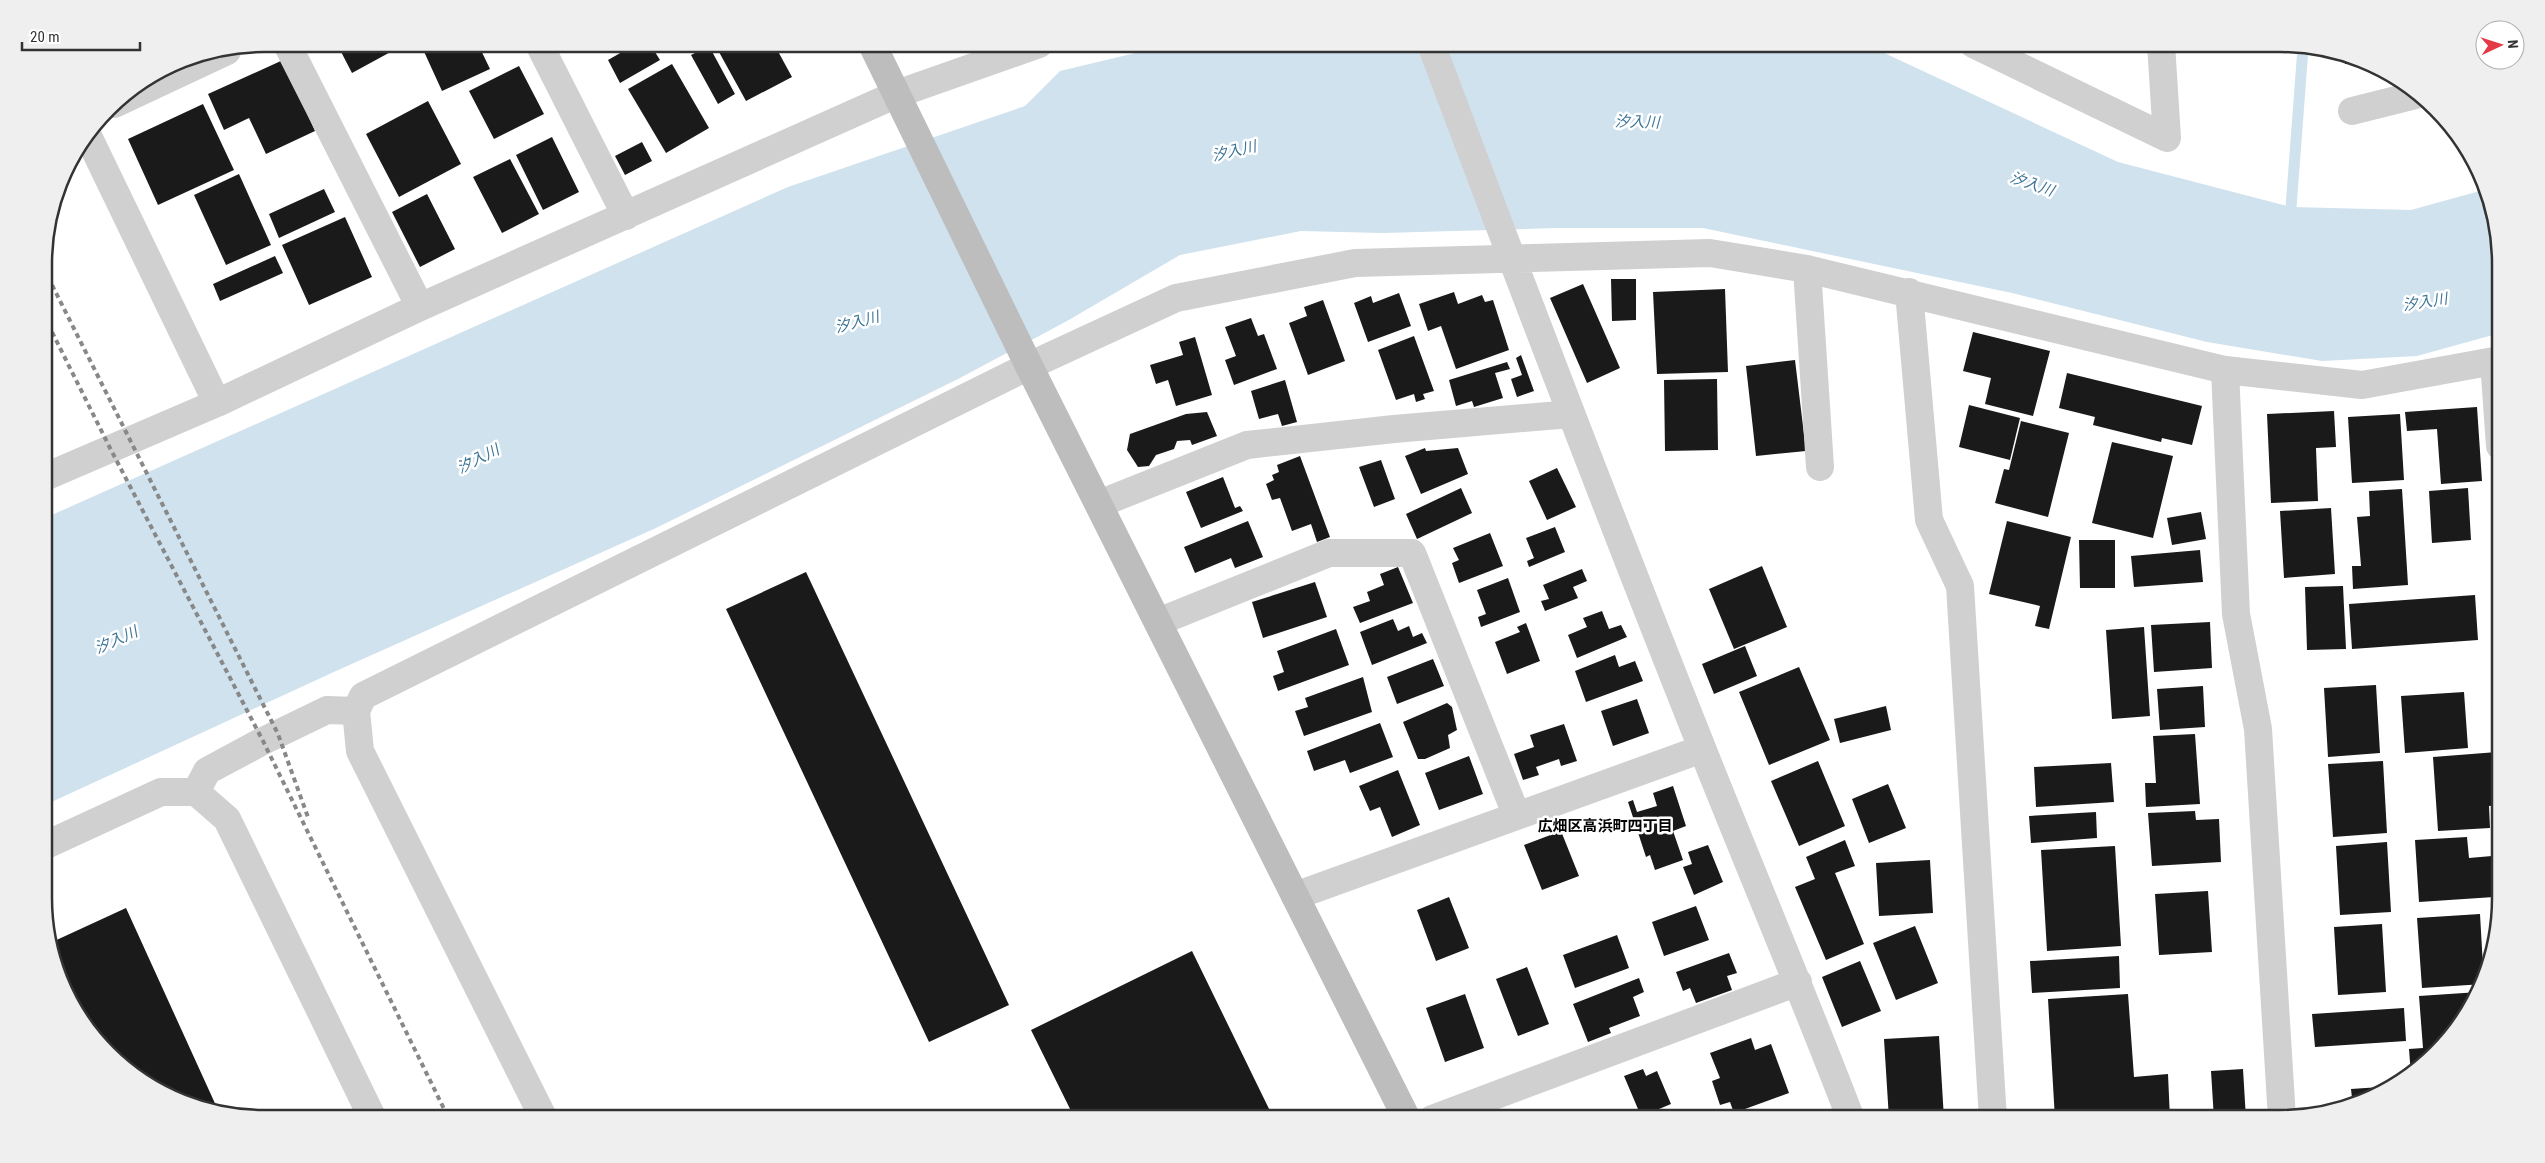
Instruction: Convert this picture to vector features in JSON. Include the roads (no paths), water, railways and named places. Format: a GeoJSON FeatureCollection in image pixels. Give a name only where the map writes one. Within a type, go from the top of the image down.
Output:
{"type":"FeatureCollection","features":[{"type":"Feature","properties":{"kind":"street"},"geometry":{"type":"LineString","coordinates":[[291,52],[420,307]]}},
{"type":"Feature","properties":{"kind":"street"},"geometry":{"type":"LineString","coordinates":[[543,52],[626,216]]}},
{"type":"Feature","properties":{"kind":"street"},"geometry":{"type":"LineString","coordinates":[[876,52],[1029,366],[1402,1110]]}},
{"type":"Feature","properties":{"kind":"street"},"geometry":{"type":"LineString","coordinates":[[52,474],[217,403],[420,307],[897,94],[1016,52]]}},
{"type":"Feature","properties":{"kind":"street"},"geometry":{"type":"LineString","coordinates":[[1434,52],[1511,260],[1571,414],[1702,749],[1798,982],[1848,1110]]}},
{"type":"Feature","properties":{"kind":"street"},"geometry":{"type":"LineString","coordinates":[[1990,52],[2167,138],[2161,52]]}},
{"type":"Feature","properties":{"kind":"street"},"geometry":{"type":"LineString","coordinates":[[144,90],[206,61]]}},
{"type":"Feature","properties":{"kind":"street"},"geometry":{"type":"LineString","coordinates":[[2352,111],[2410,96]]}},
{"type":"Feature","properties":{"kind":"street"},"geometry":{"type":"LineString","coordinates":[[91,142],[217,403]]}},
{"type":"Feature","properties":{"kind":"street"},"geometry":{"type":"LineString","coordinates":[[540,1110],[360,751],[356,711],[363,696],[1029,366],[1176,298],[1356,263],[1710,253],[1807,268],[2226,370],[2362,385],[2492,361]]}},
{"type":"Feature","properties":{"kind":"street"},"geometry":{"type":"LineString","coordinates":[[1807,268],[1820,467]]}},
{"type":"Feature","properties":{"kind":"street"},"geometry":{"type":"LineString","coordinates":[[1909,292],[1929,520],[1960,586],[1992,1110]]}},
{"type":"Feature","properties":{"kind":"street"},"geometry":{"type":"LineString","coordinates":[[2226,370],[2236,614],[2258,728],[2281,1110]]}},
{"type":"Feature","properties":{"kind":"street"},"geometry":{"type":"LineString","coordinates":[[1099,504],[1247,445],[1394,429],[1571,414]]}},
{"type":"Feature","properties":{"kind":"street"},"geometry":{"type":"LineString","coordinates":[[1158,622],[1329,552],[1412,553],[1516,814]]}},
{"type":"Feature","properties":{"kind":"street"},"geometry":{"type":"LineString","coordinates":[[196,792],[207,771],[263,741],[328,710],[356,711]]}},
{"type":"Feature","properties":{"kind":"street"},"geometry":{"type":"LineString","coordinates":[[1295,896],[1516,814],[1702,749]]}},
{"type":"Feature","properties":{"kind":"street"},"geometry":{"type":"LineString","coordinates":[[52,842],[161,792],[196,792],[227,819],[369,1110]]}},
{"type":"Feature","properties":{"kind":"street"},"geometry":{"type":"LineString","coordinates":[[1456,1110],[1798,982]]}},
{"type":"Feature","properties":{"kind":"water","name":"汐入川"},"geometry":{"type":"Polygon","coordinates":[[[1140,52],[1882,52],[2118,162],[2291,207],[2411,210],[2479,191],[2491,236],[2492,335],[2417,356],[2322,361],[2207,342],[2012,293],[1703,228],[1558,228],[1382,233],[1301,231],[1180,255],[1067,321],[958,379],[656,528],[336,671],[52,802],[52,515],[788,187],[1025,106],[1060,71],[1140,52]]]}},
{"type":"Feature","properties":{"kind":"waterway"},"geometry":{"type":"LineString","coordinates":[[2290,221],[2303,54]]}},
{"type":"Feature","properties":{"kind":"railway"},"geometry":{"type":"LineString","coordinates":[[52,285],[278,734],[309,820]]}},
{"type":"Feature","properties":{"kind":"railway"},"geometry":{"type":"LineString","coordinates":[[52,332],[110,448],[263,741],[445,1110]]}},
{"type":"Feature","properties":{"kind":"district","name":"広畑区高浜町四丁目"},"geometry":{"type":"Point","coordinates":[1605,826]}}]}
